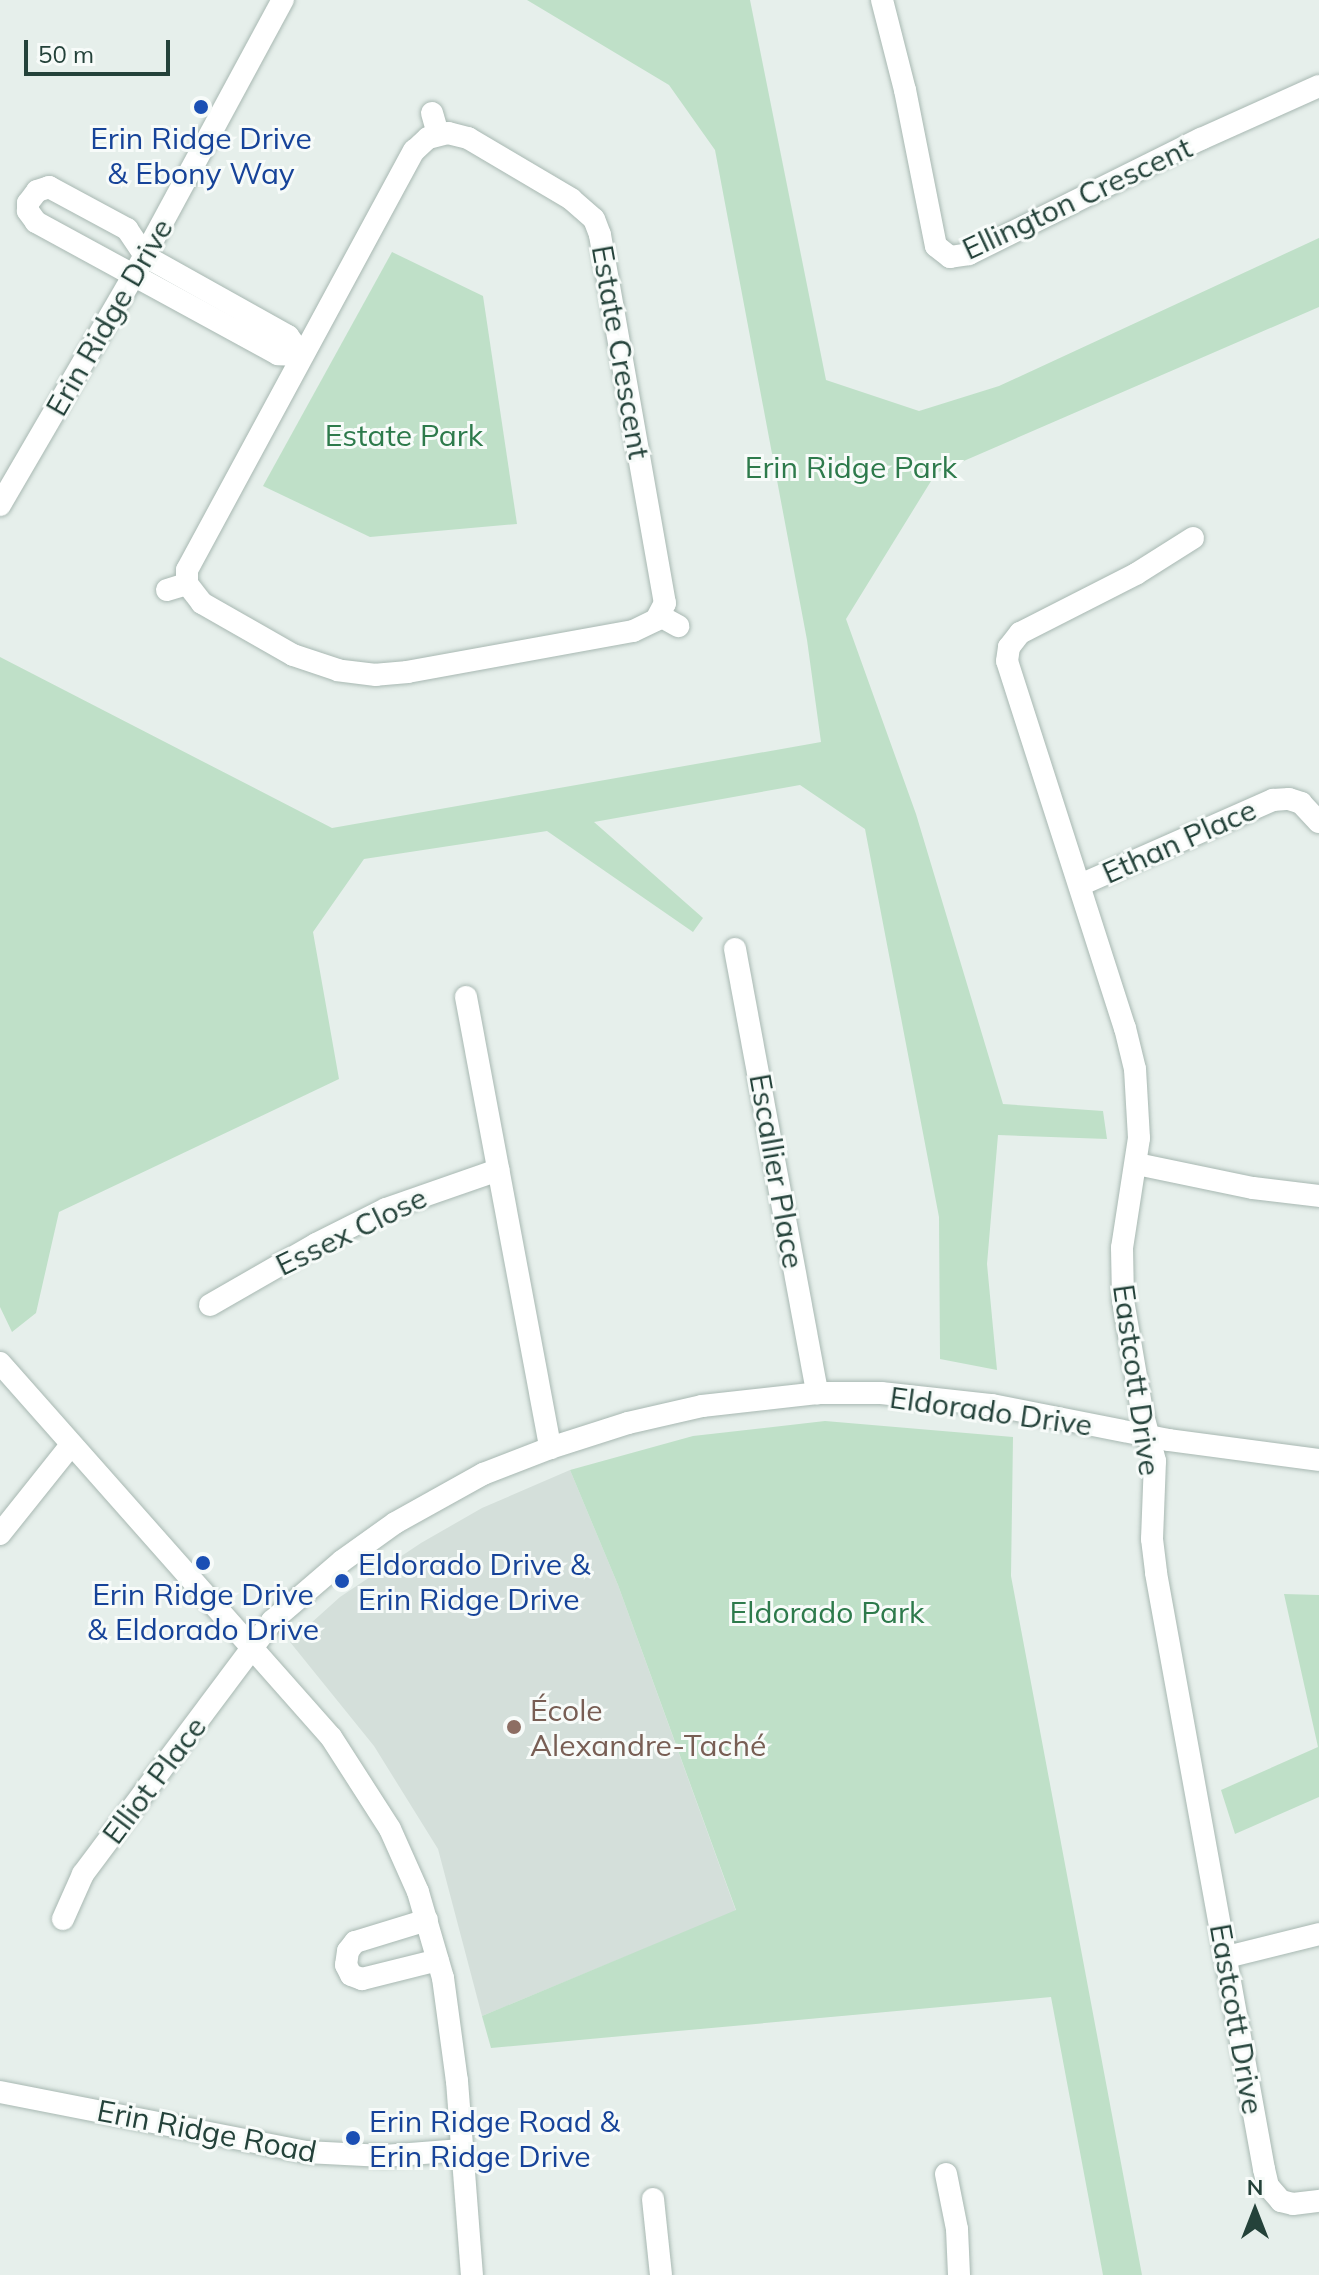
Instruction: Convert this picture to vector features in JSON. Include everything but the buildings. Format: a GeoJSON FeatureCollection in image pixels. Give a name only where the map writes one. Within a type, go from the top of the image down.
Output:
{"type":"FeatureCollection","features":[{"type":"Feature","properties":{"kind":"street","name":"Ellington Crescent"},"geometry":{"type":"LineString","coordinates":[[882,0],[914,132],[936,246],[950,257],[969,254],[1201,139],[1319,86]]}},
{"type":"Feature","properties":{"kind":"street","name":"Erin Ridge Drive"},"geometry":{"type":"LineString","coordinates":[[0,505],[140,265],[275,3]]}},
{"type":"Feature","properties":{"kind":"street","name":"Estate Crescent"},"geometry":{"type":"LineString","coordinates":[[435,124],[468,138],[580,205],[597,227],[669,621],[633,631],[376,675],[338,670],[293,655],[177,587],[302,355],[414,151],[428,138],[435,124]]}},
{"type":"Feature","properties":{"kind":"street"},"geometry":{"type":"LineString","coordinates":[[140,265],[127,229],[61,191],[49,187],[31,195],[28,211],[36,222],[140,265],[288,336],[302,355]]}},
{"type":"Feature","properties":{"kind":"street","name":"Eastcott Drive"},"geometry":{"type":"LineString","coordinates":[[1193,538],[1136,574],[1028,628],[1009,647],[1009,672],[1080,885],[1135,1069],[1139,1114],[1137,1164],[1124,1233],[1122,1290],[1155,1461],[1152,1539],[1156,1573],[1268,2186],[1281,2201],[1293,2204],[1319,2201]]}},
{"type":"Feature","properties":{"kind":"street","name":"Ethan Place"},"geometry":{"type":"LineString","coordinates":[[1080,885],[1273,800],[1301,803],[1319,822]]}},
{"type":"Feature","properties":{"kind":"street","name":"Escallier Place"},"geometry":{"type":"LineString","coordinates":[[735,949],[817,1393]]}},
{"type":"Feature","properties":{"kind":"street"},"geometry":{"type":"LineString","coordinates":[[466,997],[550,1448]]}},
{"type":"Feature","properties":{"kind":"street"},"geometry":{"type":"LineString","coordinates":[[1137,1164],[1253,1188],[1319,1196]]}},
{"type":"Feature","properties":{"kind":"street","name":"Essex Close"},"geometry":{"type":"LineString","coordinates":[[210,1305],[316,1244],[386,1209],[498,1170]]}},
{"type":"Feature","properties":{"kind":"street"},"geometry":{"type":"LineString","coordinates":[[0,1363],[251,1645],[358,1774],[406,1861],[438,1960],[451,2031],[472,2275]]}},
{"type":"Feature","properties":{"kind":"street","name":"Eldorado Drive"},"geometry":{"type":"LineString","coordinates":[[251,1645],[321,1578],[395,1523],[483,1474],[550,1448],[677,1411],[750,1398],[817,1393],[951,1399],[1149,1437],[1319,1460]]}},
{"type":"Feature","properties":{"kind":"street"},"geometry":{"type":"LineString","coordinates":[[0,1534],[71,1445]]}},
{"type":"Feature","properties":{"kind":"street","name":"Elliot Place"},"geometry":{"type":"LineString","coordinates":[[63,1919],[83,1874],[251,1645]]}},
{"type":"Feature","properties":{"kind":"street"},"geometry":{"type":"LineString","coordinates":[[427,1920],[355,1942],[348,1951],[346,1965],[351,1975],[362,1979],[438,1960]]}},
{"type":"Feature","properties":{"kind":"street"},"geometry":{"type":"LineString","coordinates":[[1227,1957],[1319,1934]]}},
{"type":"Feature","properties":{"kind":"street","name":"Erin Ridge Road"},"geometry":{"type":"LineString","coordinates":[[0,2092],[317,2154],[384,2156],[462,2150]]}},
{"type":"Feature","properties":{"kind":"street"},"geometry":{"type":"LineString","coordinates":[[946,2174],[957,2229],[959,2275]]}},
{"type":"Feature","properties":{"kind":"street"},"geometry":{"type":"LineString","coordinates":[[653,2199],[661,2275]]}},
{"type":"Feature","properties":{"kind":"shaded area","name":"École Alexandre-Taché"},"geometry":{"type":"Polygon","coordinates":[[[570,1470],[618,1585],[736,1911],[482,2016],[438,1849],[374,1746],[290,1642],[340,1597],[421,1543],[482,1508],[570,1470]]]}},
{"type":"Feature","properties":{"kind":"green space","name":"Erin Ridge Park"},"geometry":{"type":"Polygon","coordinates":[[[527,0],[750,0],[826,380],[919,411],[999,386],[1319,238],[1319,307],[936,473],[846,619],[916,814],[1003,1104],[1103,1111],[1107,1139],[998,1135],[987,1264],[997,1370],[940,1359],[939,1217],[865,829],[800,785],[594,822],[703,918],[693,932],[547,831],[364,859],[313,932],[339,1079],[59,1212],[36,1313],[12,1332],[0,1307],[0,657],[332,828],[821,742],[807,640],[715,150],[669,85],[527,0]]]}},
{"type":"Feature","properties":{"kind":"green space","name":"Estate Park"},"geometry":{"type":"Polygon","coordinates":[[[392,252],[483,296],[517,524],[370,537],[263,486],[392,252]]]}},
{"type":"Feature","properties":{"kind":"green space","name":"Eldorado Park"},"geometry":{"type":"Polygon","coordinates":[[[825,1421],[1013,1437],[1011,1576],[1142,2275],[1103,2275],[1051,1997],[491,2048],[482,2016],[736,1910],[618,1585],[570,1470],[693,1436],[825,1421]]]}},
{"type":"Feature","properties":{"kind":"green space"},"geometry":{"type":"Polygon","coordinates":[[[1284,1594],[1319,1595],[1319,1797],[1235,1834],[1221,1790],[1318,1747],[1284,1594]]]}},
{"type":"Feature","properties":{"kind":"place","name":"Erin Ridge Drive & Ebony Way"},"geometry":{"type":"Point","coordinates":[201,107]}},
{"type":"Feature","properties":{"kind":"place","name":"Erin Ridge Drive & Eldorado Drive"},"geometry":{"type":"Point","coordinates":[203,1563]}},
{"type":"Feature","properties":{"kind":"place","name":"Eldorado Drive & Erin Ridge Drive"},"geometry":{"type":"Point","coordinates":[342,1581]}},
{"type":"Feature","properties":{"kind":"place","name":"École Alexandre-Taché"},"geometry":{"type":"Point","coordinates":[514,1727]}},
{"type":"Feature","properties":{"kind":"place","name":"Erin Ridge Road & Erin Ridge Drive"},"geometry":{"type":"Point","coordinates":[353,2138]}}]}
